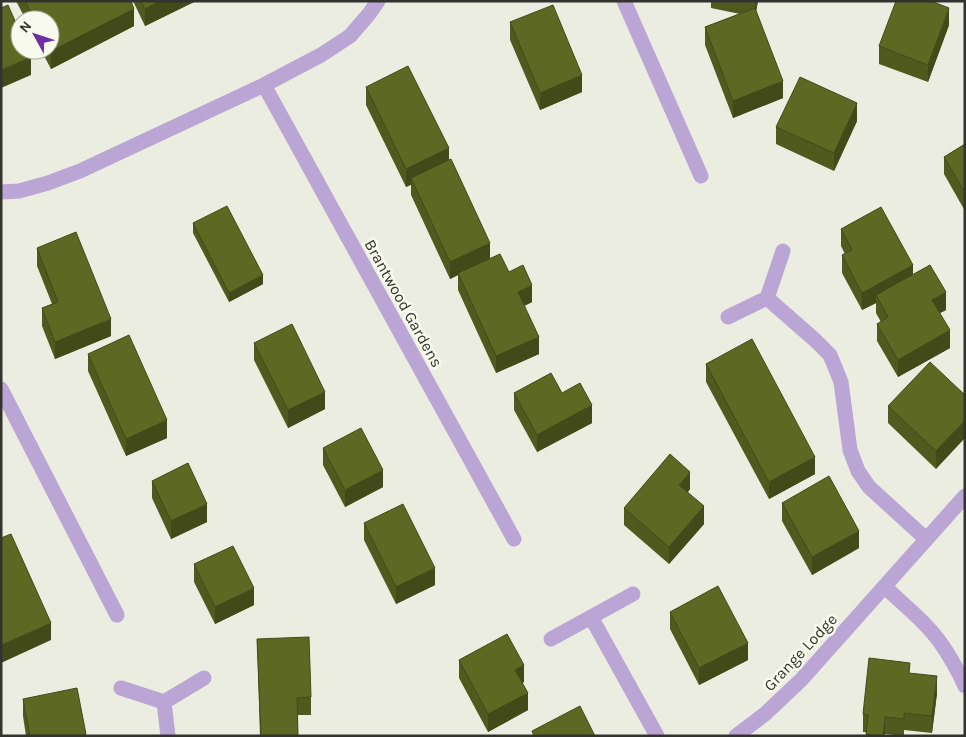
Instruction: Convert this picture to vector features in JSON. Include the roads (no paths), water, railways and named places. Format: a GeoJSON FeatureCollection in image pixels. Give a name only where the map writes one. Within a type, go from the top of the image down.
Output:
{"type":"FeatureCollection","features":[{"type":"Feature","properties":{"kind":"street"},"geometry":{"type":"LineString","coordinates":[[1,192],[18,191],[48,183],[80,171],[264,85],[321,55],[350,36],[378,1]]}},
{"type":"Feature","properties":{"kind":"street"},"geometry":{"type":"LineString","coordinates":[[624,1],[701,176]]}},
{"type":"Feature","properties":{"kind":"street","name":"Brantwood Gardens"},"geometry":{"type":"LineString","coordinates":[[264,85],[514,538]]}},
{"type":"Feature","properties":{"kind":"street"},"geometry":{"type":"LineString","coordinates":[[728,317],[767,298],[784,251]]}},
{"type":"Feature","properties":{"kind":"street"},"geometry":{"type":"LineString","coordinates":[[767,298],[830,355],[841,382],[850,450],[858,471],[869,487],[926,539]]}},
{"type":"Feature","properties":{"kind":"street"},"geometry":{"type":"LineString","coordinates":[[1,389],[117,614]]}},
{"type":"Feature","properties":{"kind":"street","name":"Grange Lodge"},"geometry":{"type":"LineString","coordinates":[[736,736],[765,714],[801,680],[965,496]]}},
{"type":"Feature","properties":{"kind":"street"},"geometry":{"type":"LineString","coordinates":[[885,587],[941,643],[955,665],[965,686]]}},
{"type":"Feature","properties":{"kind":"street"},"geometry":{"type":"LineString","coordinates":[[551,639],[632,594]]}},
{"type":"Feature","properties":{"kind":"street"},"geometry":{"type":"LineString","coordinates":[[591,617],[657,736]]}},
{"type":"Feature","properties":{"kind":"street"},"geometry":{"type":"LineString","coordinates":[[120,688],[164,702],[204,678]]}},
{"type":"Feature","properties":{"kind":"street"},"geometry":{"type":"LineString","coordinates":[[164,702],[168,736]]}}]}
